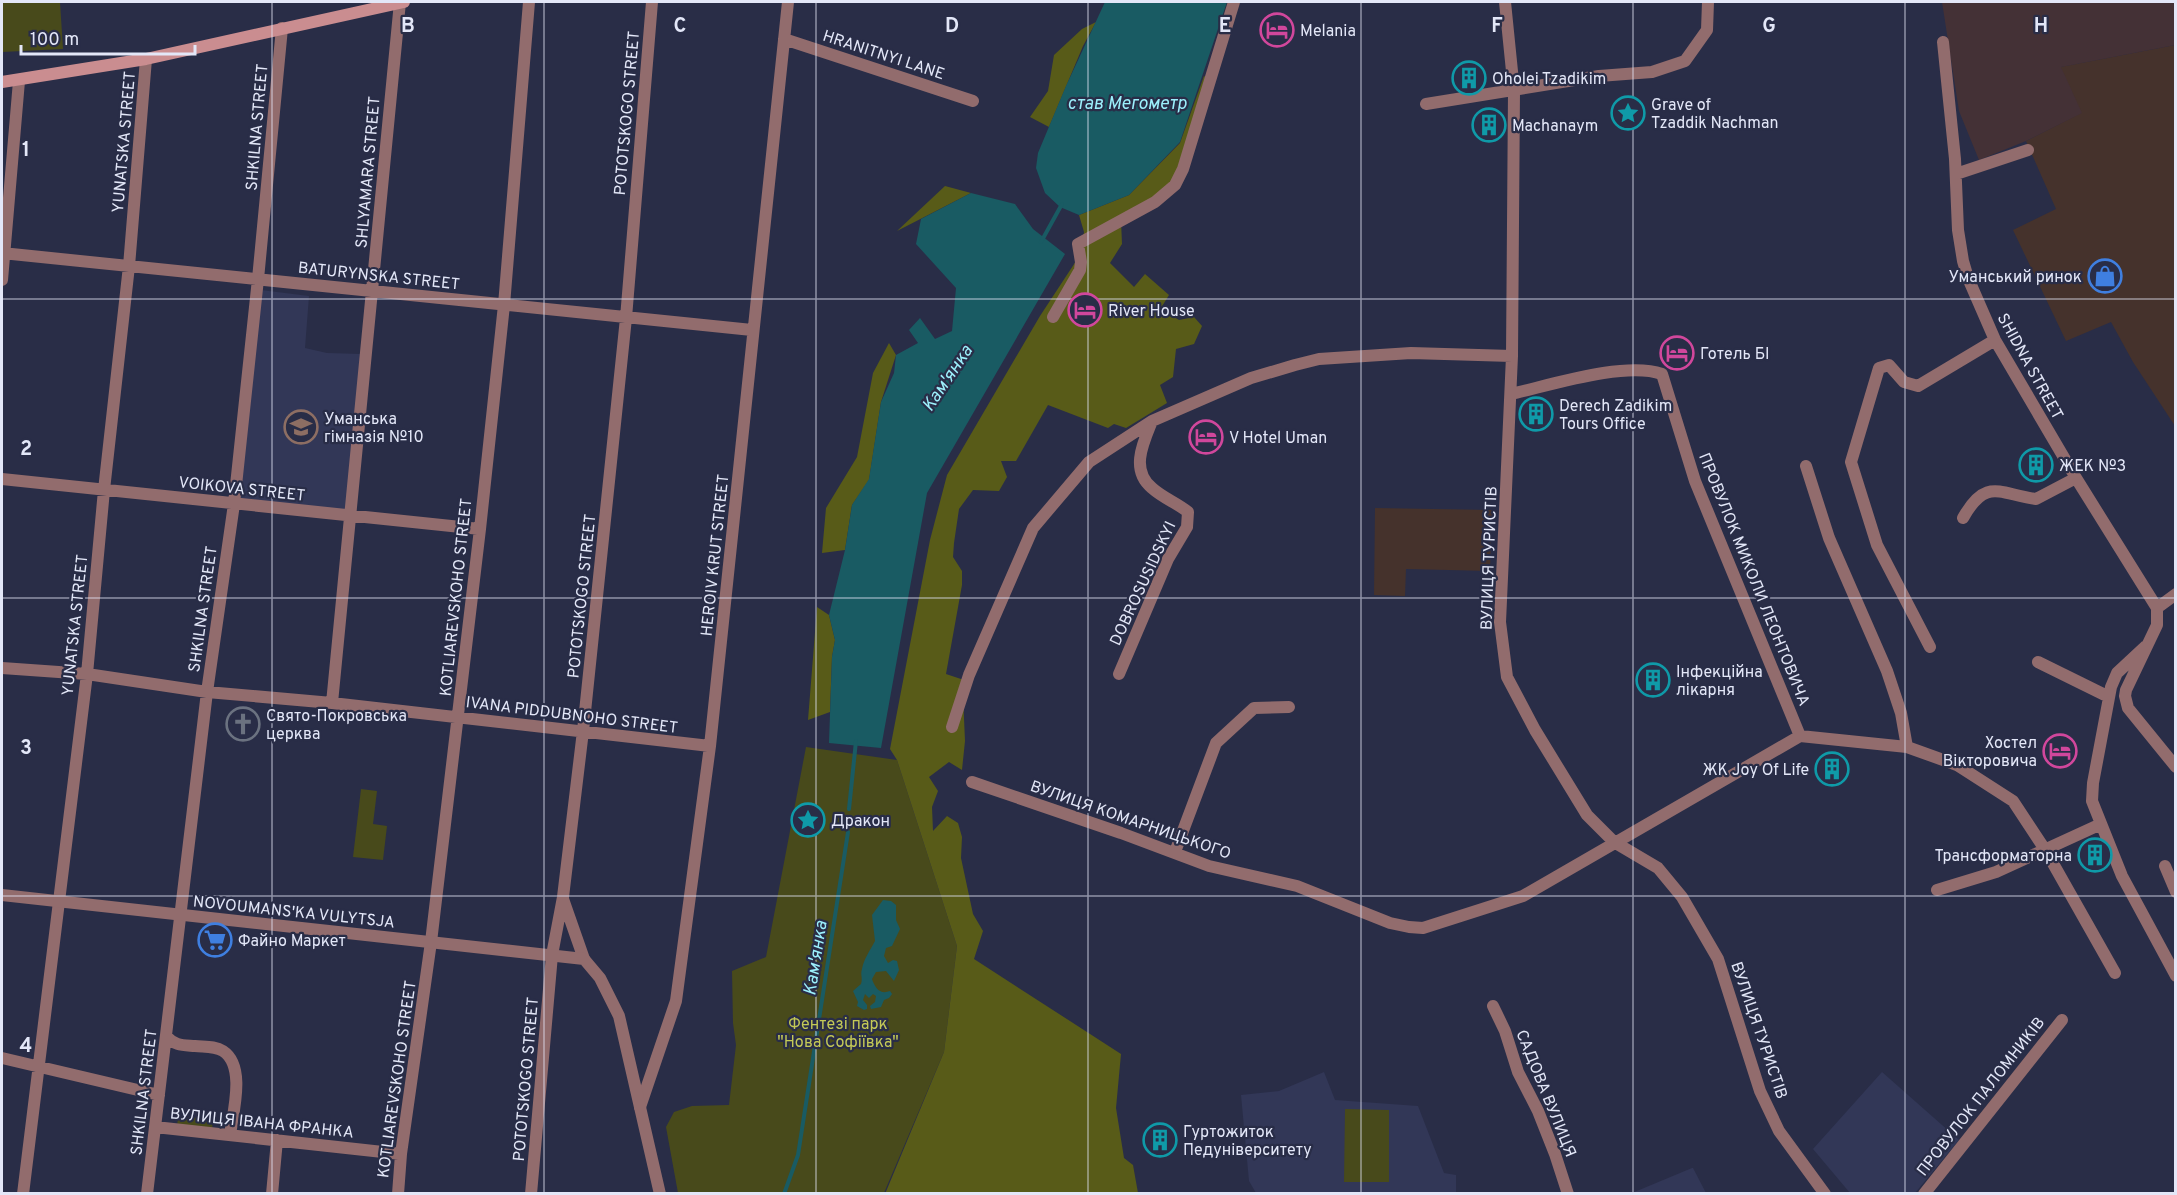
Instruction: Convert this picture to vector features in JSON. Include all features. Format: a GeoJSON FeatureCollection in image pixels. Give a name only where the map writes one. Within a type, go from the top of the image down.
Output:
{"type":"FeatureCollection","features":[{"type":"Feature","properties":{"kind":"main road"},"geometry":{"type":"LineString","coordinates":[[2,82],[146,59],[402,2]]}},
{"type":"Feature","properties":{"kind":"street","name":"SHLYAMARA STREET"},"geometry":{"type":"LineString","coordinates":[[332,703],[402,2]]}},
{"type":"Feature","properties":{"kind":"street","name":"KOTLIAREVSKOHO STREET"},"geometry":{"type":"LineString","coordinates":[[398,1194],[401,1154],[431,942],[480,529],[504,305],[529,2]]}},
{"type":"Feature","properties":{"kind":"street","name":"POTOTSKOGO STREET"},"geometry":{"type":"LineString","coordinates":[[531,1194],[552,956],[563,897],[584,731],[626,318],[652,2]]}},
{"type":"Feature","properties":{"kind":"street","name":"HEROIV KRUT STREET"},"geometry":{"type":"LineString","coordinates":[[640,1107],[676,1001],[710,746],[788,2]]}},
{"type":"Feature","properties":{"kind":"street"},"geometry":{"type":"LineString","coordinates":[[1053,317],[1080,270],[1082,262],[1078,244],[1155,202],[1175,185],[1183,169],[1234,2]]}},
{"type":"Feature","properties":{"kind":"street","name":"ВУЛИЦЯ ТУРИСТІВ"},"geometry":{"type":"LineString","coordinates":[[1505,2],[1514,91],[1511,394],[1500,622],[1506,677],[1535,730],[1587,815],[1614,842],[1658,868],[1682,897],[1718,959],[1760,1091],[1779,1131],[1825,1194]]}},
{"type":"Feature","properties":{"kind":"street"},"geometry":{"type":"LineString","coordinates":[[1426,104],[1599,76],[1652,72],[1685,60],[1707,30],[1708,2]]}},
{"type":"Feature","properties":{"kind":"street","name":"SHKILNA STREET"},"geometry":{"type":"LineString","coordinates":[[147,1194],[207,692],[234,504],[282,28]]}},
{"type":"Feature","properties":{"kind":"street","name":"HRANITNYI LANE"},"geometry":{"type":"LineString","coordinates":[[784,39],[973,101]]}},
{"type":"Feature","properties":{"kind":"street","name":"SHIDNA STREET"},"geometry":{"type":"LineString","coordinates":[[1943,42],[1956,174],[1958,230],[1968,278],[1995,340],[2076,478],[2157,608]]}},
{"type":"Feature","properties":{"kind":"street","name":"YUNATSKA STREET"},"geometry":{"type":"LineString","coordinates":[[23,1194],[87,675],[104,490],[129,266],[146,59]]}},
{"type":"Feature","properties":{"kind":"street"},"geometry":{"type":"LineString","coordinates":[[2,280],[19,81]]}},
{"type":"Feature","properties":{"kind":"street"},"geometry":{"type":"LineString","coordinates":[[1956,174],[2028,150]]}},
{"type":"Feature","properties":{"kind":"street","name":"BATURYNSKA STREET"},"geometry":{"type":"LineString","coordinates":[[3,253],[752,330]]}},
{"type":"Feature","properties":{"kind":"street"},"geometry":{"type":"LineString","coordinates":[[1930,647],[1877,545],[1851,462],[1866,405],[1879,368],[1889,365],[1904,382],[1918,386],[1995,340]]}},
{"type":"Feature","properties":{"kind":"street"},"geometry":{"type":"LineString","coordinates":[[952,727],[969,675],[1033,528],[1089,462],[1152,421],[1251,378],[1319,359],[1411,352],[1512,356]]}},
{"type":"Feature","properties":{"kind":"street","name":"ПРОВУЛОК МИКОЛИ ЛЕОНТОВИЧА"},"geometry":{"type":"LineString","coordinates":[[1511,394],[1622,370],[1652,371],[1662,374],[1695,482],[1800,736]]}},
{"type":"Feature","properties":{"kind":"street","name":"DOBROSUSIDSKYI"},"geometry":{"type":"LineString","coordinates":[[1119,674],[1168,559],[1189,520],[1188,512],[1177,502],[1151,488],[1143,476],[1139,462],[1141,448],[1152,421]]}},
{"type":"Feature","properties":{"kind":"street"},"geometry":{"type":"LineString","coordinates":[[1806,466],[1829,538],[1887,671],[1901,713],[1906,747]]}},
{"type":"Feature","properties":{"kind":"street"},"geometry":{"type":"LineString","coordinates":[[1964,518],[1970,507],[1986,492],[1996,489],[2036,499],[2076,478]]}},
{"type":"Feature","properties":{"kind":"street","name":"VOIKOVA STREET"},"geometry":{"type":"LineString","coordinates":[[2,479],[480,529]]}},
{"type":"Feature","properties":{"kind":"street"},"geometry":{"type":"LineString","coordinates":[[2175,594],[2157,608],[2157,625],[2126,690],[2128,708],[2175,767]]}},
{"type":"Feature","properties":{"kind":"street"},"geometry":{"type":"LineString","coordinates":[[2146,646],[2117,673],[2109,697],[2092,783],[2092,801],[2122,876],[2175,976]]}},
{"type":"Feature","properties":{"kind":"street"},"geometry":{"type":"LineString","coordinates":[[2038,662],[2109,697]]}},
{"type":"Feature","properties":{"kind":"street","name":"IVANA PIDDUBNOHO STREET"},"geometry":{"type":"LineString","coordinates":[[2,668],[87,675],[207,692],[332,703],[710,746]]}},
{"type":"Feature","properties":{"kind":"street"},"geometry":{"type":"LineString","coordinates":[[1175,852],[1216,743],[1254,708],[1289,707]]}},
{"type":"Feature","properties":{"kind":"street"},"geometry":{"type":"LineString","coordinates":[[1800,736],[1906,747],[1957,765],[2013,801],[2046,851],[2115,973]]}},
{"type":"Feature","properties":{"kind":"street","name":"ВУЛИЦЯ КОМАРНИЦЬКОГО"},"geometry":{"type":"LineString","coordinates":[[972,782],[1175,852],[1209,866],[1296,886],[1390,923],[1423,928],[1523,896],[1800,736]]}},
{"type":"Feature","properties":{"kind":"street"},"geometry":{"type":"LineString","coordinates":[[1937,890],[1996,872],[2101,824]]}},
{"type":"Feature","properties":{"kind":"street"},"geometry":{"type":"LineString","coordinates":[[2165,866],[2175,892]]}},
{"type":"Feature","properties":{"kind":"street","name":"NOVOUMANS'KA VULYTSJA"},"geometry":{"type":"LineString","coordinates":[[2,895],[584,959]]}},
{"type":"Feature","properties":{"kind":"street"},"geometry":{"type":"LineString","coordinates":[[563,897],[584,959],[600,978],[619,1016],[660,1194]]}},
{"type":"Feature","properties":{"kind":"street","name":"САДОВА ВУЛИЦЯ"},"geometry":{"type":"LineString","coordinates":[[1493,1005],[1505,1031],[1518,1072],[1555,1154],[1568,1194]]}},
{"type":"Feature","properties":{"kind":"street","name":"ПРОВУЛОК ПАЛОМНИКІВ"},"geometry":{"type":"LineString","coordinates":[[1924,1194],[2062,1020]]}},
{"type":"Feature","properties":{"kind":"street"},"geometry":{"type":"LineString","coordinates":[[166,1036],[176,1045],[213,1047],[224,1052],[232,1062],[237,1076],[230,1135]]}},
{"type":"Feature","properties":{"kind":"street","name":"ВУЛИЦЯ ІВАНА ФРАНКА"},"geometry":{"type":"LineString","coordinates":[[2,1058],[159,1095]]}},
{"type":"Feature","properties":{"kind":"street","name":"ВУЛИЦЯ ІВАНА ФРАНКА"},"geometry":{"type":"LineString","coordinates":[[155,1127],[401,1154]]}},
{"type":"Feature","properties":{"kind":"street"},"geometry":{"type":"LineString","coordinates":[[272,1194],[277,1140]]}},
{"type":"Feature","properties":{"kind":"shaded area"},"geometry":{"type":"Polygon","coordinates":[[[1942,2],[2175,2],[2175,45],[2061,67],[2082,113],[2026,141],[1979,160],[1959,111],[1942,2]]]}},
{"type":"Feature","properties":{"kind":"shaded area"},"geometry":{"type":"Polygon","coordinates":[[[1096,22],[1083,46],[1049,127],[1030,117],[1048,91],[1054,55],[1082,29],[1096,22]]]}},
{"type":"Feature","properties":{"kind":"shaded area","name":"Уманський ринок"},"geometry":{"type":"Polygon","coordinates":[[[2175,45],[2175,426],[2133,362],[2111,322],[2066,341],[2013,230],[2056,209],[2026,141],[2081,113],[2060,67],[2175,45]]]}},
{"type":"Feature","properties":{"kind":"shaded area"},"geometry":{"type":"Polygon","coordinates":[[[1204,76],[1211,80],[1175,185],[1121,220],[1122,244],[1110,263],[1134,287],[1145,274],[1169,295],[1161,308],[1179,320],[1194,317],[1202,326],[1194,344],[1176,349],[1173,377],[1160,385],[1167,403],[1126,428],[1114,424],[1108,428],[1048,405],[1016,461],[1001,461],[1007,477],[999,491],[973,490],[959,509],[953,557],[962,571],[962,585],[946,674],[967,681],[963,695],[965,741],[962,770],[949,762],[929,777],[938,791],[932,807],[933,831],[947,816],[958,823],[962,837],[961,858],[973,914],[983,931],[974,959],[1121,1054],[1116,1108],[1124,1158],[1133,1165],[1138,1193],[885,1194],[944,1052],[957,946],[897,760],[890,749],[930,540],[947,475],[1040,316],[1080,255],[1084,232],[1079,215],[1129,195],[1180,143],[1204,76]]]}},
{"type":"Feature","properties":{"kind":"shaded area"},"geometry":{"type":"Polygon","coordinates":[[[945,186],[971,193],[897,231],[945,186]]]}},
{"type":"Feature","properties":{"kind":"shaded area","name":"Уманська гімназія №10"},"geometry":{"type":"Polygon","coordinates":[[[261,290],[309,296],[305,348],[327,353],[361,354],[347,510],[238,499],[261,290]]]}},
{"type":"Feature","properties":{"kind":"shaded area"},"geometry":{"type":"Polygon","coordinates":[[[889,343],[896,355],[881,402],[869,480],[852,505],[845,550],[822,553],[826,508],[857,457],[873,373],[889,343]]]}},
{"type":"Feature","properties":{"kind":"shaded area"},"geometry":{"type":"Polygon","coordinates":[[[1375,508],[1492,510],[1490,571],[1406,569],[1405,596],[1374,595],[1375,508]]]}},
{"type":"Feature","properties":{"kind":"shaded area"},"geometry":{"type":"Polygon","coordinates":[[[817,607],[829,615],[835,640],[832,657],[830,712],[808,720],[817,607]]]}},
{"type":"Feature","properties":{"kind":"shaded area"},"geometry":{"type":"Polygon","coordinates":[[[1324,1072],[1335,1100],[1418,1106],[1444,1173],[1456,1175],[1456,1193],[1256,1193],[1249,1181],[1241,1095],[1279,1091],[1324,1072]]]}},
{"type":"Feature","properties":{"kind":"shaded area"},"geometry":{"type":"Polygon","coordinates":[[[1882,1072],[1959,1140],[1915,1193],[1850,1193],[1813,1149],[1882,1072]]]}},
{"type":"Feature","properties":{"kind":"shaded area"},"geometry":{"type":"Polygon","coordinates":[[[1692,1168],[1706,1193],[1632,1193],[1692,1168]]]}},
{"type":"Feature","properties":{"kind":"green space"},"geometry":{"type":"Polygon","coordinates":[[[2,2],[60,2],[63,49],[2,52],[2,2]]]}},
{"type":"Feature","properties":{"kind":"green space","name":"Фентезі парк \"Нова Софіївка\""},"geometry":{"type":"Polygon","coordinates":[[[806,747],[897,760],[957,946],[944,1052],[884,1193],[678,1193],[666,1127],[674,1112],[692,1106],[729,1105],[736,1045],[733,1023],[732,971],[766,957],[806,747]]]}},
{"type":"Feature","properties":{"kind":"green space"},"geometry":{"type":"Polygon","coordinates":[[[361,789],[377,791],[373,824],[387,826],[383,860],[353,857],[361,789]]]}},
{"type":"Feature","properties":{"kind":"green space"},"geometry":{"type":"Polygon","coordinates":[[[1345,1109],[1389,1110],[1389,1182],[1344,1182],[1345,1109]]]}},
{"type":"Feature","properties":{"kind":"green space"},"geometry":{"type":"Polygon","coordinates":[[[178,1116],[213,1119],[212,1131],[177,1128],[178,1116]]]}},
{"type":"Feature","properties":{"kind":"water","name":"став Мегометр"},"geometry":{"type":"Polygon","coordinates":[[[1105,2],[1227,2],[1180,142],[1129,195],[1079,215],[1060,207],[1045,193],[1036,168],[1038,153],[1105,2]]]}},
{"type":"Feature","properties":{"kind":"water"},"geometry":{"type":"Polygon","coordinates":[[[971,193],[1015,204],[1033,229],[1065,254],[927,493],[881,748],[829,743],[832,657],[835,640],[829,615],[845,550],[852,505],[869,479],[881,402],[894,373],[896,355],[918,343],[909,330],[920,318],[935,339],[952,331],[956,288],[916,244],[921,219],[971,193]]]}},
{"type":"Feature","properties":{"kind":"water"},"geometry":{"type":"Polygon","coordinates":[[[883,900],[891,901],[896,905],[896,920],[900,929],[892,946],[886,948],[884,956],[888,963],[893,960],[897,961],[899,970],[894,981],[886,971],[876,972],[872,979],[876,988],[883,992],[890,991],[892,994],[884,1000],[881,1007],[871,1009],[870,1006],[875,1002],[876,996],[873,994],[869,998],[865,994],[863,1000],[867,1009],[864,1010],[857,1006],[858,1002],[853,991],[861,984],[861,971],[875,941],[872,915],[883,900]]]}},
{"type":"Feature","properties":{"kind":"waterway","name":"Кам'янка"},"geometry":{"type":"LineString","coordinates":[[1041,242],[1062,204]]}},
{"type":"Feature","properties":{"kind":"waterway","name":"Кам'янка"},"geometry":{"type":"LineString","coordinates":[[849,809],[856,741]]}},
{"type":"Feature","properties":{"kind":"waterway","name":"Кам'янка"},"geometry":{"type":"LineString","coordinates":[[784,1194],[798,1155],[848,832]]}},
{"type":"Feature","properties":{"kind":"place","name":"Melania"},"geometry":{"type":"Point","coordinates":[1277,30]}},
{"type":"Feature","properties":{"kind":"place","name":"Oholei Tzadikim"},"geometry":{"type":"Point","coordinates":[1469,78]}},
{"type":"Feature","properties":{"kind":"place","name":"Grave of Tzaddik Nachman"},"geometry":{"type":"Point","coordinates":[1628,113]}},
{"type":"Feature","properties":{"kind":"place","name":"Machanaym"},"geometry":{"type":"Point","coordinates":[1489,125]}},
{"type":"Feature","properties":{"kind":"place","name":"Уманський ринок"},"geometry":{"type":"Point","coordinates":[2105,276]}},
{"type":"Feature","properties":{"kind":"place","name":"River House"},"geometry":{"type":"Point","coordinates":[1085,310]}},
{"type":"Feature","properties":{"kind":"place","name":"Готель БІ"},"geometry":{"type":"Point","coordinates":[1677,353]}},
{"type":"Feature","properties":{"kind":"place","name":"Derech Zadikim Tours Office"},"geometry":{"type":"Point","coordinates":[1536,414]}},
{"type":"Feature","properties":{"kind":"place","name":"Уманська гімназія №10"},"geometry":{"type":"Point","coordinates":[301,427]}},
{"type":"Feature","properties":{"kind":"place","name":"V Hotel Uman"},"geometry":{"type":"Point","coordinates":[1206,437]}},
{"type":"Feature","properties":{"kind":"place","name":"ЖЕК №3"},"geometry":{"type":"Point","coordinates":[2036,465]}},
{"type":"Feature","properties":{"kind":"place","name":"Інфекційна лікарня"},"geometry":{"type":"Point","coordinates":[1653,680]}},
{"type":"Feature","properties":{"kind":"place","name":"Свято-Покровська церква"},"geometry":{"type":"Point","coordinates":[243,724]}},
{"type":"Feature","properties":{"kind":"place","name":"Хостел Вікторовича"},"geometry":{"type":"Point","coordinates":[2060,751]}},
{"type":"Feature","properties":{"kind":"place","name":"ЖК Joy Of Life"},"geometry":{"type":"Point","coordinates":[1832,769]}},
{"type":"Feature","properties":{"kind":"place","name":"Дракон"},"geometry":{"type":"Point","coordinates":[808,820]}},
{"type":"Feature","properties":{"kind":"place","name":"Трансформаторна"},"geometry":{"type":"Point","coordinates":[2095,855]}},
{"type":"Feature","properties":{"kind":"place","name":"Файно Маркет"},"geometry":{"type":"Point","coordinates":[215,940]}},
{"type":"Feature","properties":{"kind":"place","name":"Гуртожиток Педуніверситету"},"geometry":{"type":"Point","coordinates":[1160,1140]}}]}
